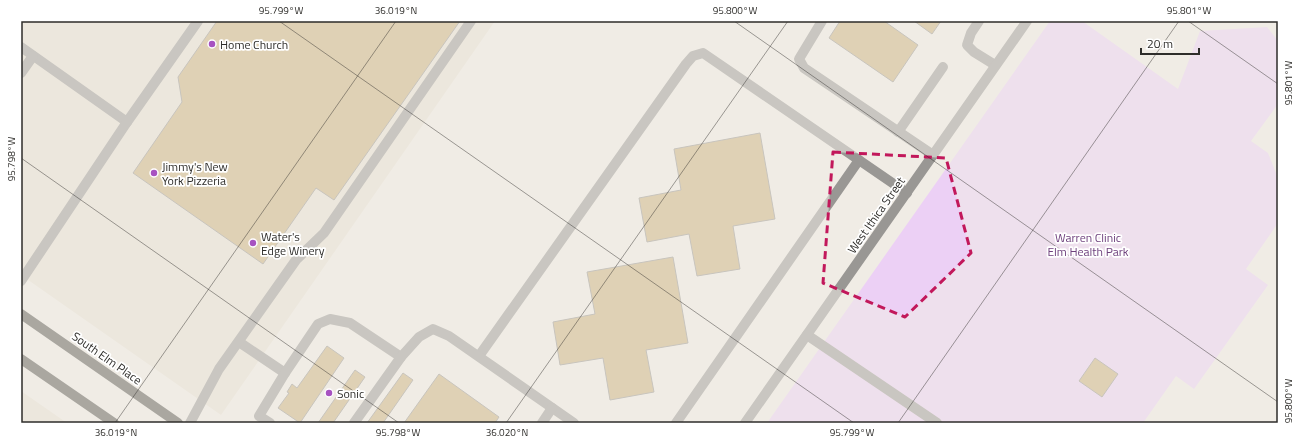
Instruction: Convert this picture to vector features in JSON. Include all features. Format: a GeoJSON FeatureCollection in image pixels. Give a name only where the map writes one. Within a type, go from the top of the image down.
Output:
{"type":"FeatureCollection","features":[{"type":"Feature","properties":{"kind":"main road","name":"South Elm Place"},"geometry":{"type":"LineString","coordinates":[[21,314],[178,423]]}},
{"type":"Feature","properties":{"kind":"main road"},"geometry":{"type":"LineString","coordinates":[[21,359],[114,423]]}},
{"type":"Feature","properties":{"kind":"street"},"geometry":{"type":"LineString","coordinates":[[21,281],[127,122],[198,21]]}},
{"type":"Feature","properties":{"kind":"street"},"geometry":{"type":"LineString","coordinates":[[190,423],[219,370],[296,260],[324,233],[471,21]]}},
{"type":"Feature","properties":{"kind":"street"},"geometry":{"type":"LineString","coordinates":[[822,21],[799,59],[804,68],[933,155]]}},
{"type":"Feature","properties":{"kind":"street"},"geometry":{"type":"LineString","coordinates":[[979,21],[971,33],[967,45],[974,52],[995,65]]}},
{"type":"Feature","properties":{"kind":"street","name":"West Ithica Street"},"geometry":{"type":"LineString","coordinates":[[745,423],[1026,21]]}},
{"type":"Feature","properties":{"kind":"street"},"geometry":{"type":"LineString","coordinates":[[21,47],[127,122]]}},
{"type":"Feature","properties":{"kind":"street"},"geometry":{"type":"LineString","coordinates":[[479,356],[693,56],[703,53],[907,193]]}},
{"type":"Feature","properties":{"kind":"street"},"geometry":{"type":"LineString","coordinates":[[21,73],[33,56]]}},
{"type":"Feature","properties":{"kind":"street"},"geometry":{"type":"LineString","coordinates":[[898,132],[943,67]]}},
{"type":"Feature","properties":{"kind":"street"},"geometry":{"type":"LineString","coordinates":[[676,423],[859,160]]}},
{"type":"Feature","properties":{"kind":"street"},"geometry":{"type":"LineString","coordinates":[[270,423],[257,419],[285,373],[318,324],[330,319],[350,323],[401,357]]}},
{"type":"Feature","properties":{"kind":"street"},"geometry":{"type":"LineString","coordinates":[[354,423],[401,357],[419,336],[433,329],[450,336],[574,423]]}},
{"type":"Feature","properties":{"kind":"street"},"geometry":{"type":"LineString","coordinates":[[807,335],[937,423]]}},
{"type":"Feature","properties":{"kind":"street"},"geometry":{"type":"LineString","coordinates":[[239,342],[285,373]]}},
{"type":"Feature","properties":{"kind":"street"},"geometry":{"type":"LineString","coordinates":[[542,423],[552,408]]}},
{"type":"Feature","properties":{"kind":"highlighted area"},"geometry":{"type":"Polygon","coordinates":[[[833,152],[946,158],[971,253],[905,317],[823,283],[833,152]]]}},
{"type":"Feature","properties":{"kind":"shaded area"},"geometry":{"type":"Polygon","coordinates":[[[21,21],[495,21],[221,415],[21,275],[21,21]]]}},
{"type":"Feature","properties":{"kind":"shaded area"},"geometry":{"type":"Polygon","coordinates":[[[21,391],[67,423],[21,423],[21,391]]]}},
{"type":"Feature","properties":{"kind":"green space","name":"Warren Clinic Elm Health Park"},"geometry":{"type":"Polygon","coordinates":[[[1050,21],[1082,21],[1178,89],[1200,31],[1267,27],[1278,41],[1278,104],[1251,141],[1268,153],[1278,178],[1278,223],[1246,269],[1268,285],[1194,389],[1176,376],[1143,423],[767,423],[1050,21]]]}},
{"type":"Feature","properties":{"kind":"building"},"geometry":{"type":"Polygon","coordinates":[[[217,21],[460,21],[334,200],[316,188],[263,264],[133,173],[182,102],[178,77],[217,21]]]}},
{"type":"Feature","properties":{"kind":"building"},"geometry":{"type":"Polygon","coordinates":[[[840,21],[884,21],[918,45],[893,82],[829,38],[840,21]]]}},
{"type":"Feature","properties":{"kind":"building"},"geometry":{"type":"Polygon","coordinates":[[[914,21],[941,21],[932,34],[914,21]]]}},
{"type":"Feature","properties":{"kind":"building"},"geometry":{"type":"Polygon","coordinates":[[[760,133],[775,219],[733,226],[740,269],[697,276],[689,234],[647,242],[639,198],[681,190],[674,149],[760,133]]]}},
{"type":"Feature","properties":{"kind":"building"},"geometry":{"type":"Polygon","coordinates":[[[673,257],[688,343],[646,350],[654,392],[610,400],[603,358],[560,365],[553,322],[595,314],[587,272],[673,257]]]}},
{"type":"Feature","properties":{"kind":"building"},"geometry":{"type":"Polygon","coordinates":[[[327,346],[344,358],[300,423],[278,408],[289,393],[287,392],[292,384],[297,388],[327,346]]]}},
{"type":"Feature","properties":{"kind":"building"},"geometry":{"type":"Polygon","coordinates":[[[1095,358],[1118,374],[1102,397],[1079,381],[1095,358]]]}},
{"type":"Feature","properties":{"kind":"building"},"geometry":{"type":"Polygon","coordinates":[[[355,370],[365,377],[333,423],[318,423],[355,370]]]}},
{"type":"Feature","properties":{"kind":"building"},"geometry":{"type":"Polygon","coordinates":[[[403,373],[413,380],[383,423],[367,423],[403,373]]]}},
{"type":"Feature","properties":{"kind":"building"},"geometry":{"type":"Polygon","coordinates":[[[439,374],[499,417],[495,423],[404,423],[439,374]]]}},
{"type":"Feature","properties":{"kind":"place","name":"Home Church"},"geometry":{"type":"Point","coordinates":[212,44]}},
{"type":"Feature","properties":{"kind":"place","name":"Jimmy's New York Pizzeria"},"geometry":{"type":"Point","coordinates":[154,173]}},
{"type":"Feature","properties":{"kind":"place","name":"Water's Edge Winery"},"geometry":{"type":"Point","coordinates":[253,243]}},
{"type":"Feature","properties":{"kind":"place","name":"Sonic"},"geometry":{"type":"Point","coordinates":[329,393]}}]}
